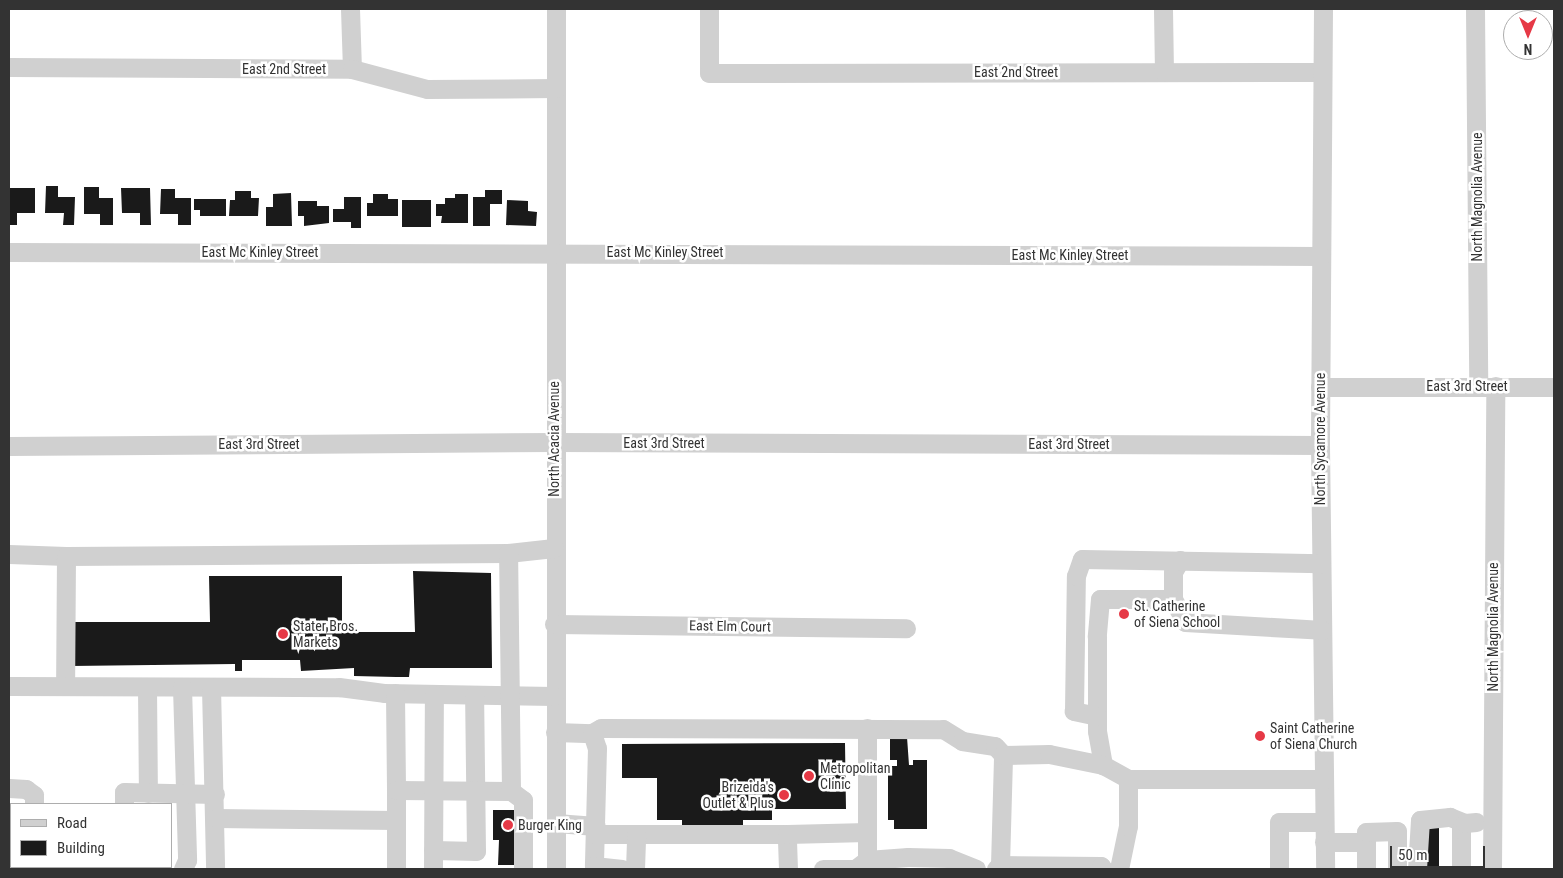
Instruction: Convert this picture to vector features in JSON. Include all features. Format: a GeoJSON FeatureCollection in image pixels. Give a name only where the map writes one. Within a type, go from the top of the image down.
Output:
{"type":"FeatureCollection","features":[{"type":"Feature","properties":{"kind":"street"},"geometry":{"type":"LineString","coordinates":[[350,9],[352,69]]}},
{"type":"Feature","properties":{"kind":"street","name":"North Acacia Avenue"},"geometry":{"type":"LineString","coordinates":[[556,9],[554,252],[556,869]]}},
{"type":"Feature","properties":{"kind":"street","name":"East 2nd Street"},"geometry":{"type":"LineString","coordinates":[[709,9],[709,73],[1322,72]]}},
{"type":"Feature","properties":{"kind":"street"},"geometry":{"type":"LineString","coordinates":[[1163,9],[1164,72]]}},
{"type":"Feature","properties":{"kind":"street","name":"North Sycamore Avenue"},"geometry":{"type":"LineString","coordinates":[[1322,9],[1320,445],[1324,869]]}},
{"type":"Feature","properties":{"kind":"street","name":"North Magnolia Avenue"},"geometry":{"type":"LineString","coordinates":[[1475,9],[1486,385],[1492,869]]}},
{"type":"Feature","properties":{"kind":"street","name":"East 2nd Street"},"geometry":{"type":"LineString","coordinates":[[9,67],[352,69],[427,89],[556,88]]}},
{"type":"Feature","properties":{"kind":"street","name":"East Mc Kinley Street"},"geometry":{"type":"LineString","coordinates":[[9,252],[554,252],[1321,256]]}},
{"type":"Feature","properties":{"kind":"street","name":"East 3rd Street"},"geometry":{"type":"LineString","coordinates":[[1320,387],[1554,386]]}},
{"type":"Feature","properties":{"kind":"street","name":"East 3rd Street"},"geometry":{"type":"LineString","coordinates":[[9,446],[554,442],[1320,445]]}},
{"type":"Feature","properties":{"kind":"street"},"geometry":{"type":"LineString","coordinates":[[9,554],[66,556],[508,553],[554,548]]}},
{"type":"Feature","properties":{"kind":"street"},"geometry":{"type":"LineString","coordinates":[[508,553],[511,791]]}},
{"type":"Feature","properties":{"kind":"street"},"geometry":{"type":"LineString","coordinates":[[65,686],[66,556]]}},
{"type":"Feature","properties":{"kind":"street"},"geometry":{"type":"LineString","coordinates":[[1097,716],[1074,711],[1076,576],[1082,559],[1321,563]]}},
{"type":"Feature","properties":{"kind":"street"},"geometry":{"type":"LineString","coordinates":[[1180,560],[1173,572],[1173,599],[1185,622],[1322,630]]}},
{"type":"Feature","properties":{"kind":"street"},"geometry":{"type":"LineString","coordinates":[[1103,764],[1097,716],[1096,637],[1100,599],[1173,599]]}},
{"type":"Feature","properties":{"kind":"street","name":"East Elm Court"},"geometry":{"type":"LineString","coordinates":[[554,624],[906,628]]}},
{"type":"Feature","properties":{"kind":"street"},"geometry":{"type":"LineString","coordinates":[[9,686],[339,687],[434,695],[554,696]]}},
{"type":"Feature","properties":{"kind":"street"},"geometry":{"type":"LineString","coordinates":[[147,687],[148,793]]}},
{"type":"Feature","properties":{"kind":"street"},"geometry":{"type":"LineString","coordinates":[[182,687],[185,794],[179,826],[185,864]]}},
{"type":"Feature","properties":{"kind":"street"},"geometry":{"type":"LineString","coordinates":[[211,687],[216,818],[215,869]]}},
{"type":"Feature","properties":{"kind":"street"},"geometry":{"type":"LineString","coordinates":[[395,693],[396,869]]}},
{"type":"Feature","properties":{"kind":"street"},"geometry":{"type":"LineString","coordinates":[[433,869],[430,866],[433,850],[434,695]]}},
{"type":"Feature","properties":{"kind":"street"},"geometry":{"type":"LineString","coordinates":[[433,850],[476,851],[474,695]]}},
{"type":"Feature","properties":{"kind":"street"},"geometry":{"type":"LineString","coordinates":[[555,732],[592,733],[600,728],[943,729],[962,741],[995,746],[1003,755],[998,867],[1101,866],[1103,869]]}},
{"type":"Feature","properties":{"kind":"street"},"geometry":{"type":"LineString","coordinates":[[867,728],[867,865]]}},
{"type":"Feature","properties":{"kind":"street"},"geometry":{"type":"LineString","coordinates":[[592,733],[597,748],[594,866],[622,869]]}},
{"type":"Feature","properties":{"kind":"street"},"geometry":{"type":"LineString","coordinates":[[1003,755],[1049,754],[1103,764],[1128,779],[1324,779]]}},
{"type":"Feature","properties":{"kind":"street"},"geometry":{"type":"LineString","coordinates":[[1118,869],[1128,826],[1128,779]]}},
{"type":"Feature","properties":{"kind":"street"},"geometry":{"type":"LineString","coordinates":[[9,788],[26,789],[34,795],[34,803]]}},
{"type":"Feature","properties":{"kind":"street"},"geometry":{"type":"LineString","coordinates":[[396,790],[511,791],[523,800],[523,869]]}},
{"type":"Feature","properties":{"kind":"street"},"geometry":{"type":"LineString","coordinates":[[124,803],[124,792],[215,794]]}},
{"type":"Feature","properties":{"kind":"street"},"geometry":{"type":"LineString","coordinates":[[1417,869],[1420,820],[1450,817],[1465,823],[1492,821]]}},
{"type":"Feature","properties":{"kind":"street"},"geometry":{"type":"LineString","coordinates":[[216,818],[396,820]]}},
{"type":"Feature","properties":{"kind":"street"},"geometry":{"type":"LineString","coordinates":[[1279,869],[1279,822],[1324,822]]}},
{"type":"Feature","properties":{"kind":"street"},"geometry":{"type":"LineString","coordinates":[[556,823],[636,834],[867,832]]}},
{"type":"Feature","properties":{"kind":"street"},"geometry":{"type":"LineString","coordinates":[[1461,869],[1461,829],[1465,823]]}},
{"type":"Feature","properties":{"kind":"street"},"geometry":{"type":"LineString","coordinates":[[1324,842],[1397,832],[1397,869]]}},
{"type":"Feature","properties":{"kind":"street"},"geometry":{"type":"LineString","coordinates":[[635,869],[636,834]]}},
{"type":"Feature","properties":{"kind":"street"},"geometry":{"type":"LineString","coordinates":[[787,834],[788,869]]}},
{"type":"Feature","properties":{"kind":"street"},"geometry":{"type":"LineString","coordinates":[[1366,837],[1366,869]]}},
{"type":"Feature","properties":{"kind":"street"},"geometry":{"type":"LineString","coordinates":[[823,869],[855,869],[867,865],[949,858],[976,869]]}},
{"type":"Feature","properties":{"kind":"building"},"geometry":{"type":"Polygon","coordinates":[[[46,186],[58,186],[58,197],[75,197],[74,225],[63,225],[64,213],[45,213],[46,186]]]}},
{"type":"Feature","properties":{"kind":"building"},"geometry":{"type":"Polygon","coordinates":[[[84,187],[99,187],[99,198],[113,198],[113,225],[100,225],[100,214],[84,214],[84,187]]]}},
{"type":"Feature","properties":{"kind":"building"},"geometry":{"type":"Polygon","coordinates":[[[9,188],[35,188],[35,213],[17,213],[17,225],[9,225],[9,188]]]}},
{"type":"Feature","properties":{"kind":"building"},"geometry":{"type":"Polygon","coordinates":[[[121,188],[150,188],[151,225],[140,225],[140,213],[122,213],[121,188]]]}},
{"type":"Feature","properties":{"kind":"building"},"geometry":{"type":"Polygon","coordinates":[[[161,189],[175,189],[175,198],[191,198],[191,225],[178,225],[178,214],[160,214],[161,189]]]}},
{"type":"Feature","properties":{"kind":"building"},"geometry":{"type":"Polygon","coordinates":[[[485,190],[502,190],[502,204],[490,204],[490,226],[473,226],[473,197],[485,197],[485,190]]]}},
{"type":"Feature","properties":{"kind":"building"},"geometry":{"type":"Polygon","coordinates":[[[235,191],[251,191],[251,198],[259,198],[258,216],[229,216],[230,200],[235,200],[235,191]]]}},
{"type":"Feature","properties":{"kind":"building"},"geometry":{"type":"Polygon","coordinates":[[[291,193],[292,226],[266,226],[266,207],[273,207],[273,194],[291,193]]]}},
{"type":"Feature","properties":{"kind":"building"},"geometry":{"type":"Polygon","coordinates":[[[373,194],[388,194],[388,199],[398,199],[398,216],[367,216],[367,203],[373,203],[373,194]]]}},
{"type":"Feature","properties":{"kind":"building"},"geometry":{"type":"Polygon","coordinates":[[[455,194],[468,194],[468,223],[441,223],[442,216],[436,216],[436,204],[445,204],[445,198],[455,198],[455,194]]]}},
{"type":"Feature","properties":{"kind":"building"},"geometry":{"type":"Polygon","coordinates":[[[344,197],[361,197],[361,228],[351,228],[351,222],[333,222],[333,209],[344,209],[344,197]]]}},
{"type":"Feature","properties":{"kind":"building"},"geometry":{"type":"Polygon","coordinates":[[[194,199],[226,199],[226,216],[200,216],[200,210],[194,210],[194,199]]]}},
{"type":"Feature","properties":{"kind":"building"},"geometry":{"type":"Polygon","coordinates":[[[402,200],[431,200],[431,227],[402,227],[402,200]]]}},
{"type":"Feature","properties":{"kind":"building"},"geometry":{"type":"Polygon","coordinates":[[[507,200],[528,201],[528,211],[537,212],[536,226],[506,225],[507,200]]]}},
{"type":"Feature","properties":{"kind":"building"},"geometry":{"type":"Polygon","coordinates":[[[298,201],[317,201],[317,206],[329,206],[329,223],[304,226],[304,216],[298,216],[298,201]]]}},
{"type":"Feature","properties":{"kind":"building"},"geometry":{"type":"Polygon","coordinates":[[[413,571],[491,573],[492,668],[410,668],[409,677],[396,677],[354,676],[354,668],[301,671],[300,660],[242,660],[242,671],[235,671],[235,664],[71,666],[70,622],[210,622],[209,576],[342,576],[342,632],[415,632],[413,571]]]}},
{"type":"Feature","properties":{"kind":"building"},"geometry":{"type":"Polygon","coordinates":[[[890,737],[907,737],[909,765],[913,765],[913,760],[927,760],[927,829],[894,829],[894,820],[888,820],[888,766],[897,766],[897,760],[890,760],[890,737]]]}},
{"type":"Feature","properties":{"kind":"building"},"geometry":{"type":"Polygon","coordinates":[[[845,743],[846,809],[772,809],[772,820],[743,820],[743,826],[682,826],[682,820],[657,820],[657,778],[622,778],[622,744],[845,743]]]}},
{"type":"Feature","properties":{"kind":"building","name":"Burger King"},"geometry":{"type":"Polygon","coordinates":[[[493,810],[522,810],[522,865],[498,865],[499,840],[493,840],[493,810]]]}},
{"type":"Feature","properties":{"kind":"building"},"geometry":{"type":"Polygon","coordinates":[[[1420,828],[1439,828],[1439,869],[1420,869],[1420,828]]]}},
{"type":"Feature","properties":{"kind":"place","name":"St. Catherine of Siena School"},"geometry":{"type":"Point","coordinates":[1124,614]}},
{"type":"Feature","properties":{"kind":"place","name":"Stater Bros. Markets"},"geometry":{"type":"Point","coordinates":[283,634]}},
{"type":"Feature","properties":{"kind":"place","name":"Saint Catherine of Siena Church"},"geometry":{"type":"Point","coordinates":[1260,736]}},
{"type":"Feature","properties":{"kind":"place","name":"Metropolitan Clinic"},"geometry":{"type":"Point","coordinates":[809,776]}},
{"type":"Feature","properties":{"kind":"place","name":"Brizeida's Outlet & Plus"},"geometry":{"type":"Point","coordinates":[784,795]}},
{"type":"Feature","properties":{"kind":"place","name":"Burger King"},"geometry":{"type":"Point","coordinates":[508,825]}}]}
